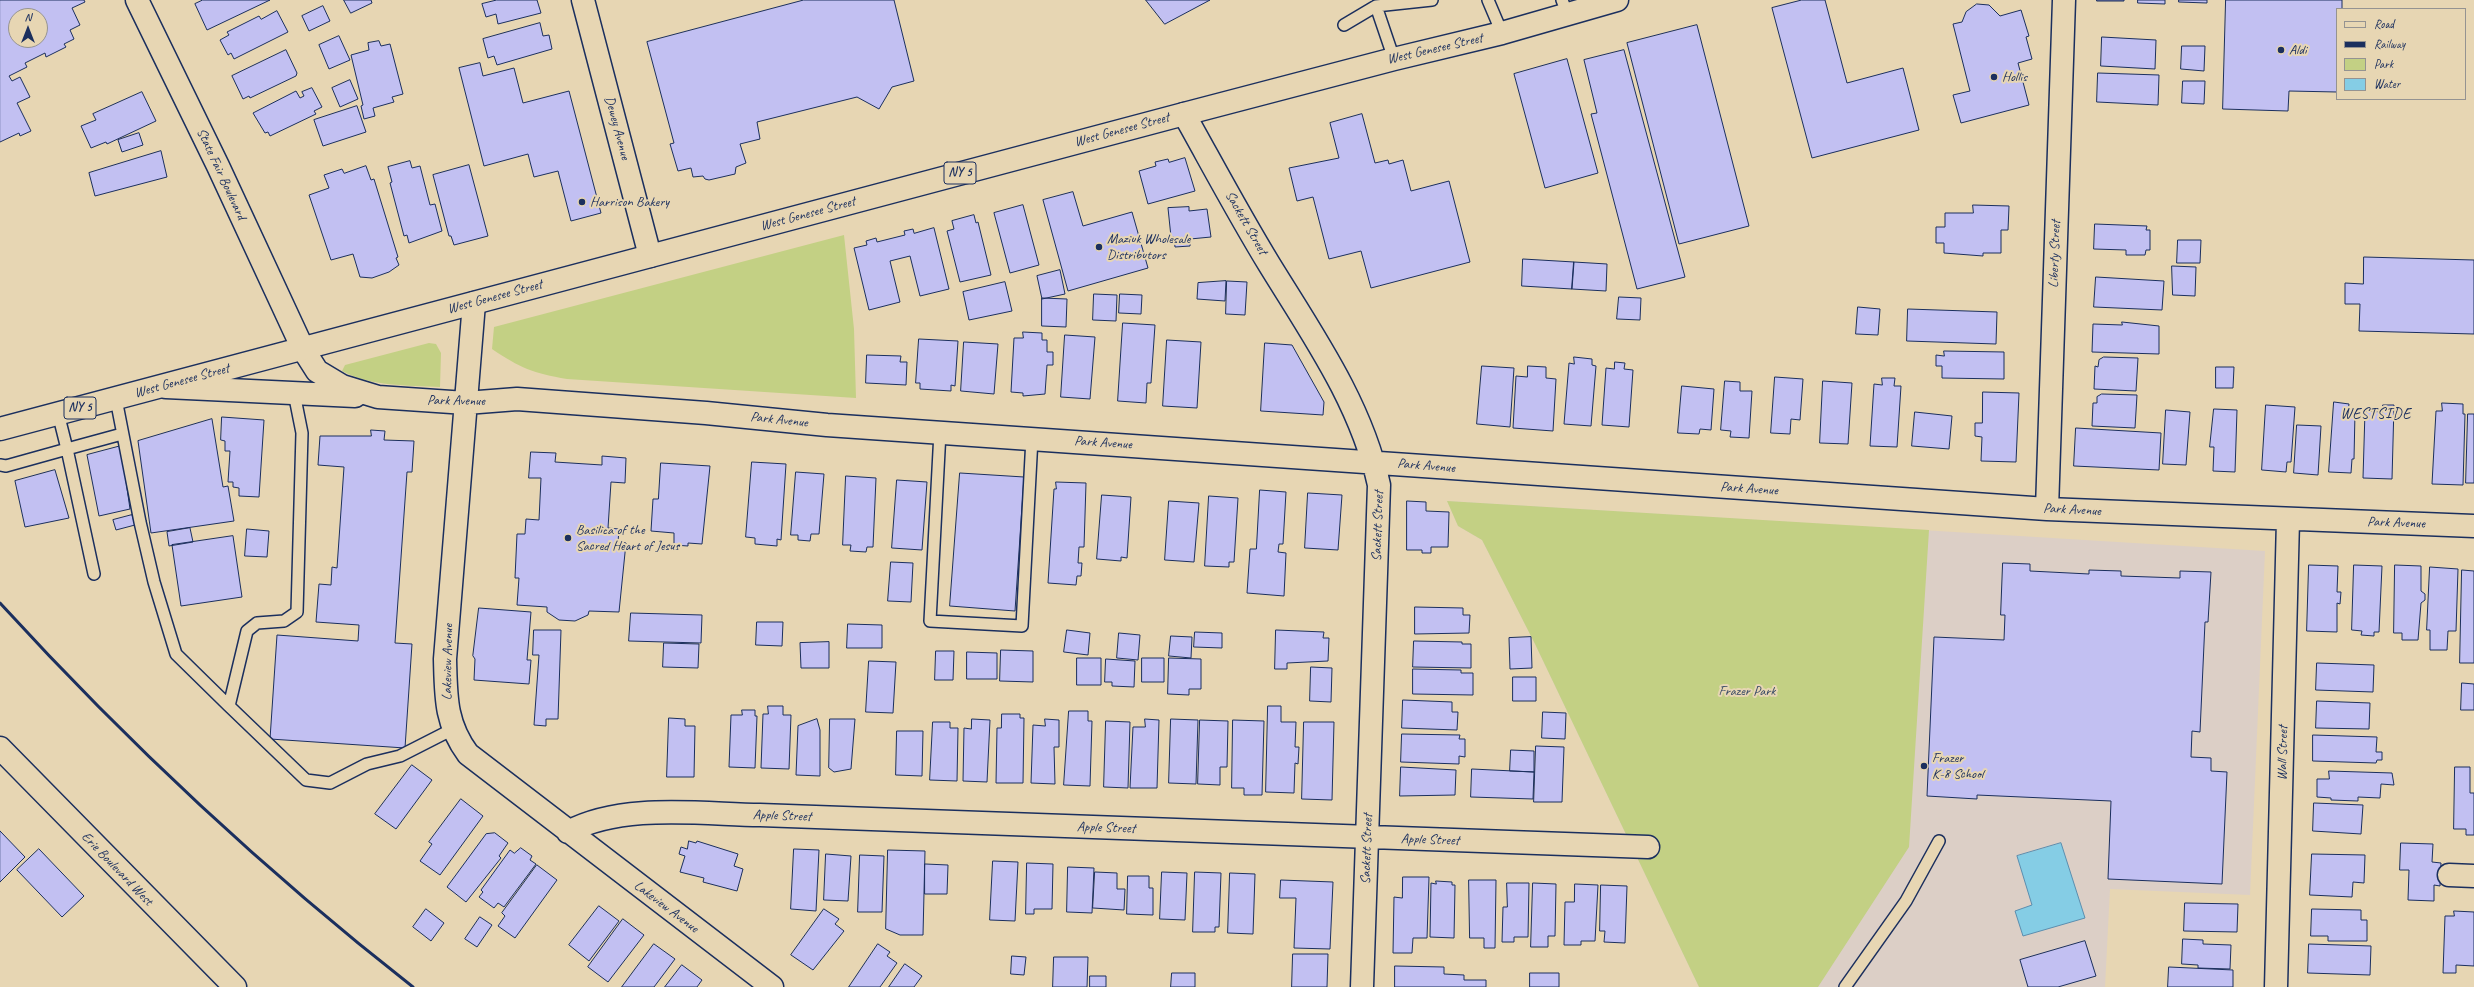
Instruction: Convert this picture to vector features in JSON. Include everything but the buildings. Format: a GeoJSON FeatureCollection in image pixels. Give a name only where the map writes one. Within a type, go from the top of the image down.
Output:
{"type":"FeatureCollection","features":[{"type":"Feature","properties":{"kind":"street","name":"State Fair Boulevard"},"geometry":{"type":"LineString","coordinates":[[137,0],[218,166],[303,349]]}},
{"type":"Feature","properties":{"kind":"street","name":"Dewey Avenue"},"geometry":{"type":"LineString","coordinates":[[583,0],[650,256]]}},
{"type":"Feature","properties":{"kind":"street","name":"West Genesee Street"},"geometry":{"type":"LineString","coordinates":[[0,429],[1184,114],[1394,59],[1502,33],[1565,7],[1617,0]]}},
{"type":"Feature","properties":{"kind":"street","name":"Liberty Street"},"geometry":{"type":"LineString","coordinates":[[2047,509],[2064,0]]}},
{"type":"Feature","properties":{"kind":"street","name":"Sackett Street"},"geometry":{"type":"LineString","coordinates":[[1184,114],[1261,250],[1328,362],[1360,422],[1374,461],[1379,485],[1362,987]]}},
{"type":"Feature","properties":{"kind":"street","name":"Lakeview Avenue"},"geometry":{"type":"LineString","coordinates":[[474,303],[445,659],[447,709],[453,729],[458,740],[468,754],[772,987]]}},
{"type":"Feature","properties":{"kind":"street","name":"Park Avenue"},"geometry":{"type":"LineString","coordinates":[[303,349],[317,371],[342,386],[378,397]]}},
{"type":"Feature","properties":{"kind":"street","name":"Park Avenue"},"geometry":{"type":"LineString","coordinates":[[161,387],[378,397],[466,403],[517,400],[940,432],[1374,461],[1566,477],[2047,509],[2288,520],[2474,526]]}},
{"type":"Feature","properties":{"kind":"street","name":"Wall Street"},"geometry":{"type":"LineString","coordinates":[[2276,987],[2288,520]]}},
{"type":"Feature","properties":{"kind":"street","name":"Erie Boulevard West"},"geometry":{"type":"LineString","coordinates":[[0,748],[235,987]]}},
{"type":"Feature","properties":{"kind":"street","name":"Apple Street"},"geometry":{"type":"LineString","coordinates":[[568,832],[583,824],[608,816],[647,814],[760,815],[1648,847]]}},
{"type":"Feature","properties":{"kind":"street"},"geometry":{"type":"LineString","coordinates":[[2449,875],[2474,876]]}},
{"type":"Feature","properties":{"kind":"lane"},"geometry":{"type":"LineString","coordinates":[[1344,25],[1376,6],[1432,0]]}},
{"type":"Feature","properties":{"kind":"lane"},"geometry":{"type":"LineString","coordinates":[[1488,0],[1502,33]]}},
{"type":"Feature","properties":{"kind":"lane"},"geometry":{"type":"LineString","coordinates":[[1376,6],[1394,59]]}},
{"type":"Feature","properties":{"kind":"lane"},"geometry":{"type":"LineString","coordinates":[[228,706],[246,631],[257,623],[284,621],[297,612],[302,433],[294,393]]}},
{"type":"Feature","properties":{"kind":"lane"},"geometry":{"type":"LineString","coordinates":[[116,399],[122,434],[154,582],[176,654],[228,706],[306,780],[330,783],[367,764],[400,756],[453,729]]}},
{"type":"Feature","properties":{"kind":"lane"},"geometry":{"type":"LineString","coordinates":[[58,413],[94,574]]}},
{"type":"Feature","properties":{"kind":"lane"},"geometry":{"type":"LineString","coordinates":[[940,432],[930,621],[1022,626],[1032,438]]}},
{"type":"Feature","properties":{"kind":"lane"},"geometry":{"type":"LineString","coordinates":[[0,465],[6,466],[122,434]]}},
{"type":"Feature","properties":{"kind":"lane"},"geometry":{"type":"LineString","coordinates":[[1845,987],[1906,901],[1939,841]]}},
{"type":"Feature","properties":{"kind":"shaded area","name":"Frazer K-8 School"},"geometry":{"type":"Polygon","coordinates":[[[1447,501],[2265,551],[2250,895],[2110,889],[2105,987],[1699,987],[1535,644],[1482,540],[1458,526],[1447,501]]]}},
{"type":"Feature","properties":{"kind":"green space"},"geometry":{"type":"Polygon","coordinates":[[[844,235],[854,329],[856,398],[567,379],[527,369],[492,349],[494,327],[844,235]]]}},
{"type":"Feature","properties":{"kind":"green space"},"geometry":{"type":"Polygon","coordinates":[[[429,343],[436,344],[441,353],[440,387],[377,383],[342,371],[345,365],[429,343]]]}},
{"type":"Feature","properties":{"kind":"green space","name":"Frazer Park"},"geometry":{"type":"Polygon","coordinates":[[[1447,501],[1929,530],[1909,847],[1818,987],[1699,987],[1535,644],[1482,540],[1458,526],[1447,501]]]}},
{"type":"Feature","properties":{"kind":"water"},"geometry":{"type":"Polygon","coordinates":[[[2061,843],[2085,918],[2023,936],[2015,911],[2032,905],[2017,856],[2061,843]]]}},
{"type":"Feature","properties":{"kind":"railway"},"geometry":{"type":"LineString","coordinates":[[0,603],[97,705],[199,804],[304,898],[413,987]]}},
{"type":"Feature","properties":{"kind":"place","name":"Aldi"},"geometry":{"type":"Point","coordinates":[2281,50]}},
{"type":"Feature","properties":{"kind":"place","name":"Hollis"},"geometry":{"type":"Point","coordinates":[1994,77]}},
{"type":"Feature","properties":{"kind":"place","name":"Harrison Bakery"},"geometry":{"type":"Point","coordinates":[582,202]}},
{"type":"Feature","properties":{"kind":"place","name":"Maziuk Wholesale Distributors"},"geometry":{"type":"Point","coordinates":[1099,247]}},
{"type":"Feature","properties":{"kind":"place","name":"Basilica of the Sacred Heart of Jesus"},"geometry":{"type":"Point","coordinates":[568,538]}},
{"type":"Feature","properties":{"kind":"place","name":"Frazer K-8 School"},"geometry":{"type":"Point","coordinates":[1924,766]}},
{"type":"Feature","properties":{"kind":"district","name":"WESTSIDE"},"geometry":{"type":"Point","coordinates":[2376,414]}}]}
